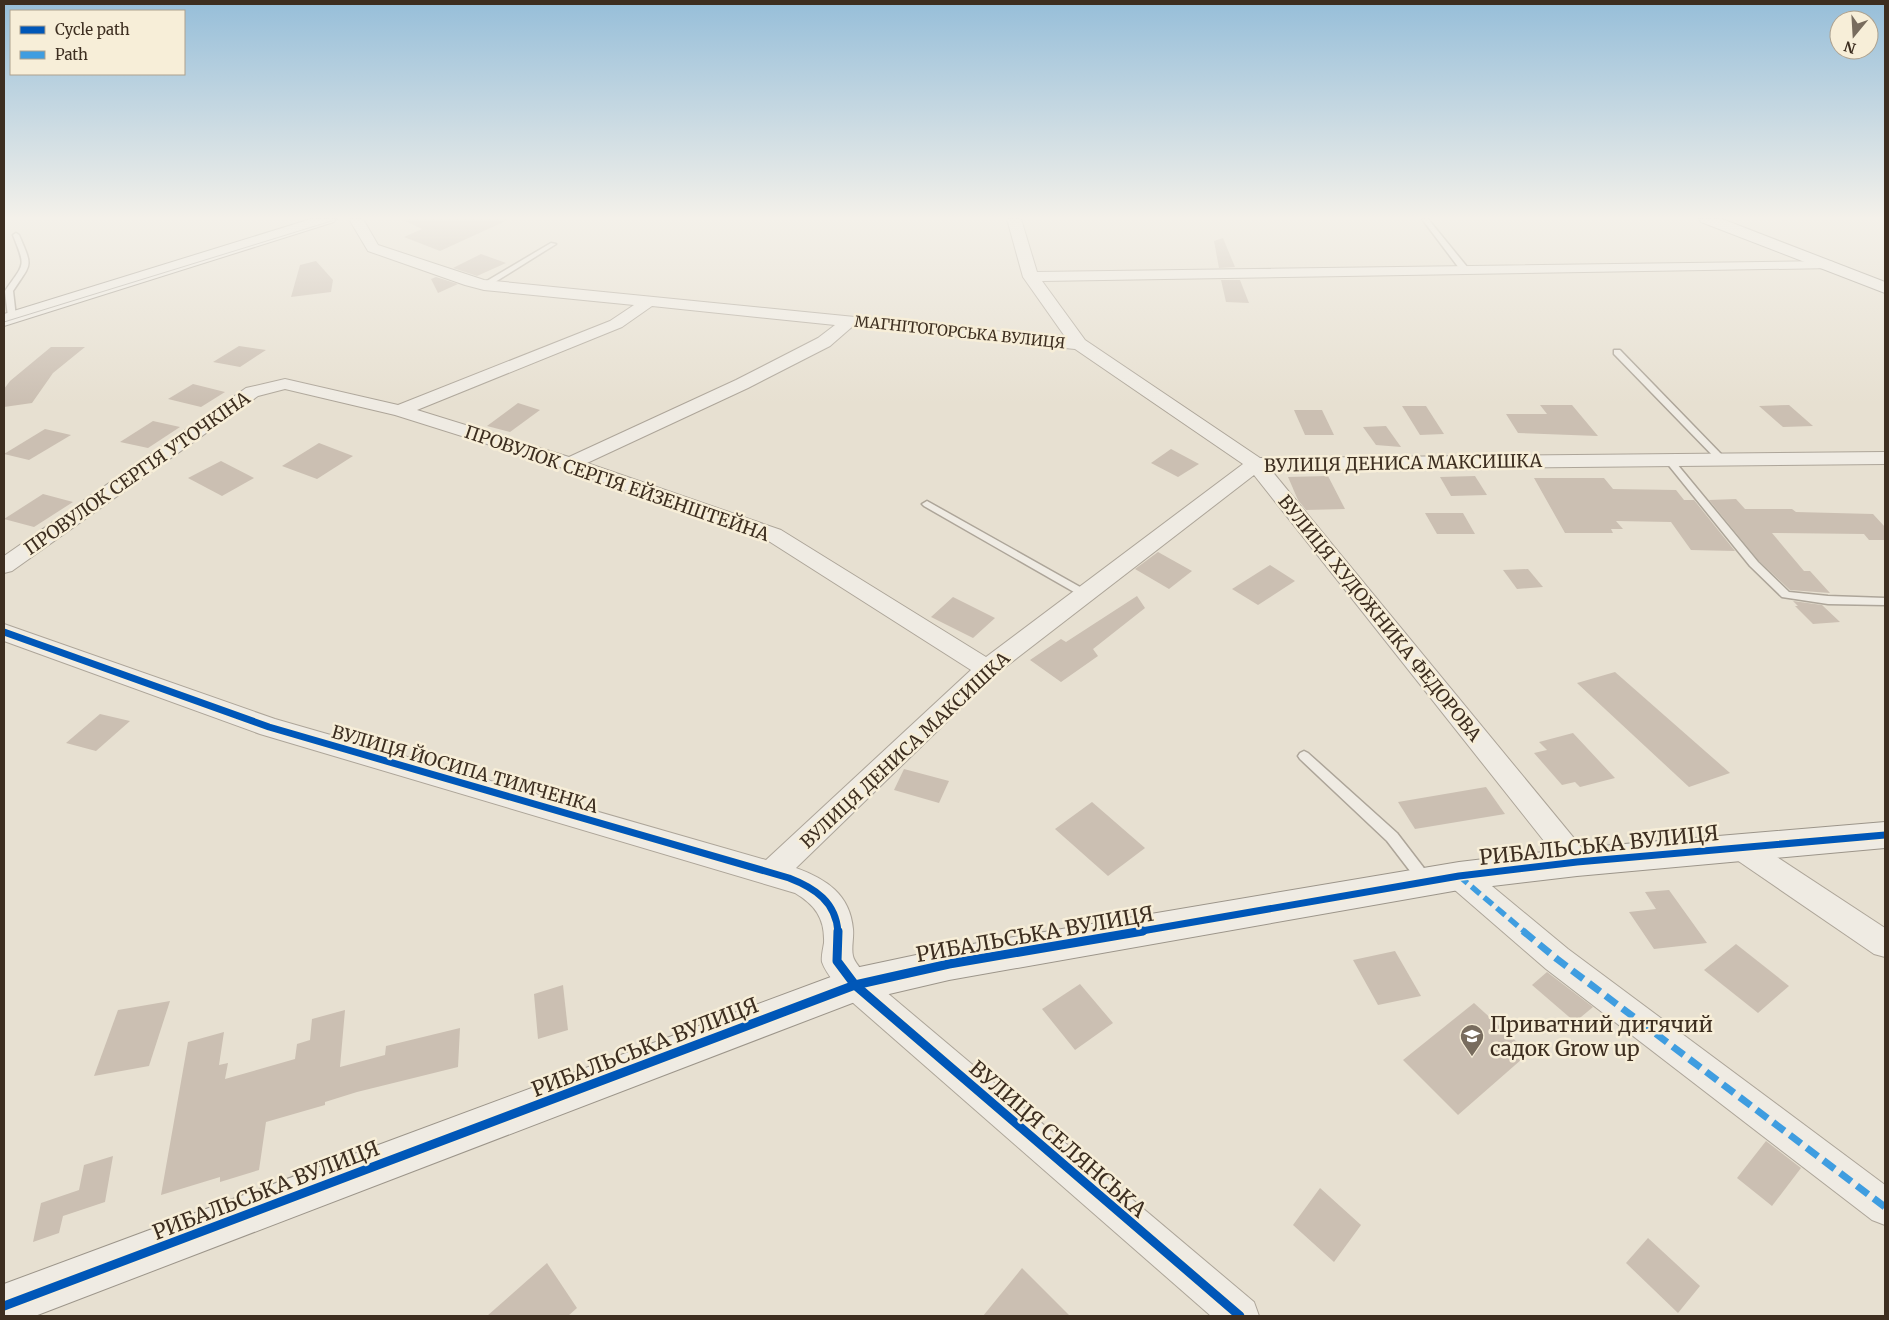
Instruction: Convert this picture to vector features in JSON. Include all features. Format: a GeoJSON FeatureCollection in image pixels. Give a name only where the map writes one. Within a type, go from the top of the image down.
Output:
{"type":"FeatureCollection","features":[{"type":"Feature","properties":{"kind":"street"},"geometry":{"type":"LineString","coordinates":[[8,319],[130,281]]}},
{"type":"Feature","properties":{"kind":"street","name":"МАГНІТОГОРСЬКА ВУЛИЦЯ"},"geometry":{"type":"LineString","coordinates":[[466,281],[484,285],[1079,344]]}},
{"type":"Feature","properties":{"kind":"street","name":"ВУЛИЦЯ ХУДОЖНИКА ФЕДОРОВА"},"geometry":{"type":"LineString","coordinates":[[1034,281],[1079,344],[1256,464],[1577,862]]}},
{"type":"Feature","properties":{"kind":"street"},"geometry":{"type":"LineString","coordinates":[[1867,281],[1885,288]]}},
{"type":"Feature","properties":{"kind":"street"},"geometry":{"type":"LineString","coordinates":[[400,411],[616,324],[649,301]]}},
{"type":"Feature","properties":{"kind":"street"},"geometry":{"type":"LineString","coordinates":[[570,464],[742,384],[824,342],[850,321]]}},
{"type":"Feature","properties":{"kind":"street","name":"ПРОВУЛОК СЕРГІЯ ЕЙЗЕНШТЕЙНА"},"geometry":{"type":"LineString","coordinates":[[274,385],[284,384],[400,411],[570,464],[774,535],[987,669]]}},
{"type":"Feature","properties":{"kind":"street","name":"ПРОВУЛОК СЕРГІЯ УТОЧКІНА"},"geometry":{"type":"LineString","coordinates":[[4,566],[252,392],[274,385]]}},
{"type":"Feature","properties":{"kind":"street","name":"ВУЛИЦЯ ДЕНИСА МАКСИШКА"},"geometry":{"type":"LineString","coordinates":[[772,874],[987,669],[1256,464],[1885,458]]}},
{"type":"Feature","properties":{"kind":"street","name":"ВУЛИЦЯ ЙОСИПА ТИМЧЕНКА"},"geometry":{"type":"LineString","coordinates":[[4,632],[269,727],[772,874],[794,878],[813,887],[828,901],[838,919],[841,940],[837,961],[855,986]]}},
{"type":"Feature","properties":{"kind":"street","name":"РИБАЛЬСЬКА ВУЛИЦЯ"},"geometry":{"type":"LineString","coordinates":[[4,1306],[855,986],[949,964],[1442,879],[1577,862],[1885,835]]}},
{"type":"Feature","properties":{"kind":"street"},"geometry":{"type":"LineString","coordinates":[[1741,848],[1885,944]]}},
{"type":"Feature","properties":{"kind":"street"},"geometry":{"type":"LineString","coordinates":[[1442,879],[1557,959],[1885,1207]]}},
{"type":"Feature","properties":{"kind":"street","name":"ВУЛИЦЯ СЕЛЯНСЬКА"},"geometry":{"type":"LineString","coordinates":[[855,986],[1240,1316]]}},
{"type":"Feature","properties":{"kind":"lane"},"geometry":{"type":"LineString","coordinates":[[8,319],[9,291],[16,281]]}},
{"type":"Feature","properties":{"kind":"lane"},"geometry":{"type":"LineString","coordinates":[[484,285],[491,281]]}},
{"type":"Feature","properties":{"kind":"lane"},"geometry":{"type":"LineString","coordinates":[[1617,352],[1721,459]]}},
{"type":"Feature","properties":{"kind":"lane"},"geometry":{"type":"LineString","coordinates":[[1669,460],[1754,564],[1786,595],[1828,600],[1885,602]]}},
{"type":"Feature","properties":{"kind":"lane"},"geometry":{"type":"LineString","coordinates":[[927,504],[1086,594]]}},
{"type":"Feature","properties":{"kind":"lane"},"geometry":{"type":"LineString","coordinates":[[1304,756],[1392,837],[1442,879]]}},
{"type":"Feature","properties":{"kind":"building"},"geometry":{"type":"Polygon","coordinates":[[[296,281],[333,281],[331,292],[291,297],[296,281]]]}},
{"type":"Feature","properties":{"kind":"building"},"geometry":{"type":"Polygon","coordinates":[[[432,281],[447,281],[458,284],[438,293],[432,281]]]}},
{"type":"Feature","properties":{"kind":"building"},"geometry":{"type":"Polygon","coordinates":[[[1221,281],[1240,281],[1249,303],[1226,302],[1221,281]]]}},
{"type":"Feature","properties":{"kind":"building"},"geometry":{"type":"Polygon","coordinates":[[[239,346],[266,350],[240,367],[213,362],[239,346]]]}},
{"type":"Feature","properties":{"kind":"building"},"geometry":{"type":"Polygon","coordinates":[[[51,347],[85,347],[53,373],[32,403],[4,407],[4,389],[10,381],[51,347]]]}},
{"type":"Feature","properties":{"kind":"building"},"geometry":{"type":"Polygon","coordinates":[[[193,384],[225,392],[201,407],[168,399],[193,384]]]}},
{"type":"Feature","properties":{"kind":"building"},"geometry":{"type":"Polygon","coordinates":[[[518,403],[540,410],[510,432],[487,426],[518,403]]]}},
{"type":"Feature","properties":{"kind":"building"},"geometry":{"type":"Polygon","coordinates":[[[1540,405],[1572,405],[1598,436],[1518,433],[1506,414],[1547,414],[1540,405]]]}},
{"type":"Feature","properties":{"kind":"building"},"geometry":{"type":"Polygon","coordinates":[[[1789,405],[1813,426],[1783,427],[1759,406],[1789,405]]]}},
{"type":"Feature","properties":{"kind":"building"},"geometry":{"type":"Polygon","coordinates":[[[1402,406],[1426,406],[1444,434],[1420,435],[1402,406]]]}},
{"type":"Feature","properties":{"kind":"building"},"geometry":{"type":"Polygon","coordinates":[[[1294,410],[1322,410],[1334,435],[1305,435],[1294,410]]]}},
{"type":"Feature","properties":{"kind":"building"},"geometry":{"type":"Polygon","coordinates":[[[153,421],[180,427],[148,448],[120,442],[153,421]]]}},
{"type":"Feature","properties":{"kind":"building"},"geometry":{"type":"Polygon","coordinates":[[[1386,426],[1401,447],[1376,445],[1363,427],[1386,426]]]}},
{"type":"Feature","properties":{"kind":"building"},"geometry":{"type":"Polygon","coordinates":[[[45,429],[71,435],[29,460],[4,454],[45,429]]]}},
{"type":"Feature","properties":{"kind":"building"},"geometry":{"type":"Polygon","coordinates":[[[319,443],[353,456],[317,479],[282,466],[319,443]]]}},
{"type":"Feature","properties":{"kind":"building"},"geometry":{"type":"Polygon","coordinates":[[[1171,449],[1199,464],[1178,477],[1151,463],[1171,449]]]}},
{"type":"Feature","properties":{"kind":"building"},"geometry":{"type":"Polygon","coordinates":[[[221,461],[254,478],[222,496],[188,478],[221,461]]]}},
{"type":"Feature","properties":{"kind":"building"},"geometry":{"type":"Polygon","coordinates":[[[1328,476],[1345,509],[1306,510],[1298,500],[1288,477],[1328,476]]]}},
{"type":"Feature","properties":{"kind":"building"},"geometry":{"type":"Polygon","coordinates":[[[1475,476],[1487,495],[1451,496],[1440,477],[1475,476]]]}},
{"type":"Feature","properties":{"kind":"building"},"geometry":{"type":"Polygon","coordinates":[[[1534,478],[1604,478],[1613,489],[1676,490],[1684,500],[1694,500],[1735,551],[1691,550],[1671,522],[1616,521],[1623,529],[1611,529],[1613,533],[1565,533],[1534,478]]]}},
{"type":"Feature","properties":{"kind":"building"},"geometry":{"type":"Polygon","coordinates":[[[43,494],[73,502],[34,527],[4,519],[43,494]]]}},
{"type":"Feature","properties":{"kind":"building"},"geometry":{"type":"Polygon","coordinates":[[[1736,499],[1745,509],[1792,509],[1796,512],[1873,514],[1885,527],[1885,540],[1869,540],[1864,534],[1772,533],[1804,571],[1810,571],[1830,593],[1790,590],[1759,561],[1709,500],[1736,499]]]}},
{"type":"Feature","properties":{"kind":"building"},"geometry":{"type":"Polygon","coordinates":[[[1425,513],[1463,513],[1475,534],[1437,534],[1425,513]]]}},
{"type":"Feature","properties":{"kind":"building"},"geometry":{"type":"Polygon","coordinates":[[[1158,552],[1192,571],[1169,589],[1135,569],[1158,552]]]}},
{"type":"Feature","properties":{"kind":"building"},"geometry":{"type":"Polygon","coordinates":[[[1270,565],[1295,581],[1258,605],[1232,589],[1270,565]]]}},
{"type":"Feature","properties":{"kind":"building"},"geometry":{"type":"Polygon","coordinates":[[[1528,569],[1543,587],[1517,589],[1503,570],[1528,569]]]}},
{"type":"Feature","properties":{"kind":"building"},"geometry":{"type":"Polygon","coordinates":[[[1137,596],[1145,608],[1093,649],[1098,656],[1061,682],[1030,660],[1061,639],[1066,642],[1137,596]]]}},
{"type":"Feature","properties":{"kind":"building"},"geometry":{"type":"Polygon","coordinates":[[[953,597],[995,618],[973,638],[931,617],[953,597]]]}},
{"type":"Feature","properties":{"kind":"building"},"geometry":{"type":"Polygon","coordinates":[[[1793,601],[1822,605],[1840,622],[1813,624],[1795,606],[1798,606],[1793,601]]]}},
{"type":"Feature","properties":{"kind":"building"},"geometry":{"type":"Polygon","coordinates":[[[1615,672],[1730,773],[1689,787],[1577,683],[1615,672]]]}},
{"type":"Feature","properties":{"kind":"building"},"geometry":{"type":"Polygon","coordinates":[[[100,714],[130,721],[96,751],[66,743],[100,714]]]}},
{"type":"Feature","properties":{"kind":"building"},"geometry":{"type":"Polygon","coordinates":[[[1573,733],[1615,778],[1580,787],[1575,782],[1562,785],[1534,753],[1547,750],[1539,742],[1573,733]]]}},
{"type":"Feature","properties":{"kind":"building"},"geometry":{"type":"Polygon","coordinates":[[[904,769],[949,781],[939,803],[894,790],[904,769]]]}},
{"type":"Feature","properties":{"kind":"building"},"geometry":{"type":"Polygon","coordinates":[[[1486,787],[1505,814],[1415,829],[1398,802],[1486,787]]]}},
{"type":"Feature","properties":{"kind":"building"},"geometry":{"type":"Polygon","coordinates":[[[1092,802],[1145,848],[1108,876],[1055,829],[1092,802]]]}},
{"type":"Feature","properties":{"kind":"building"},"geometry":{"type":"Polygon","coordinates":[[[1669,890],[1707,943],[1654,949],[1629,912],[1656,909],[1645,892],[1669,890]]]}},
{"type":"Feature","properties":{"kind":"building"},"geometry":{"type":"Polygon","coordinates":[[[1736,944],[1789,986],[1758,1013],[1704,970],[1736,944]]]}},
{"type":"Feature","properties":{"kind":"building"},"geometry":{"type":"Polygon","coordinates":[[[1395,951],[1421,996],[1378,1005],[1353,960],[1395,951]]]}},
{"type":"Feature","properties":{"kind":"building"},"geometry":{"type":"Polygon","coordinates":[[[1547,972],[1593,1007],[1575,1022],[1532,985],[1547,972]]]}},
{"type":"Feature","properties":{"kind":"building"},"geometry":{"type":"Polygon","coordinates":[[[1080,984],[1113,1023],[1075,1050],[1042,1009],[1080,984]]]}},
{"type":"Feature","properties":{"kind":"building"},"geometry":{"type":"Polygon","coordinates":[[[563,985],[568,1030],[538,1039],[534,994],[563,985]]]}},
{"type":"Feature","properties":{"kind":"building"},"geometry":{"type":"Polygon","coordinates":[[[170,1001],[149,1066],[94,1076],[118,1010],[170,1001]]]}},
{"type":"Feature","properties":{"kind":"building"},"geometry":{"type":"Polygon","coordinates":[[[1474,1003],[1529,1053],[1458,1115],[1403,1060],[1474,1003]]]}},
{"type":"Feature","properties":{"kind":"building"},"geometry":{"type":"Polygon","coordinates":[[[345,1010],[340,1067],[385,1055],[386,1046],[460,1028],[458,1067],[357,1092],[325,1102],[325,1105],[266,1122],[259,1170],[220,1182],[220,1177],[161,1195],[188,1042],[224,1032],[219,1065],[228,1063],[225,1079],[295,1059],[297,1044],[310,1040],[312,1019],[345,1010]]]}},
{"type":"Feature","properties":{"kind":"building"},"geometry":{"type":"Polygon","coordinates":[[[1766,1141],[1801,1168],[1772,1206],[1737,1178],[1766,1141]]]}},
{"type":"Feature","properties":{"kind":"building"},"geometry":{"type":"Polygon","coordinates":[[[113,1156],[105,1202],[63,1216],[59,1233],[33,1242],[41,1203],[79,1190],[84,1165],[113,1156]]]}},
{"type":"Feature","properties":{"kind":"building"},"geometry":{"type":"Polygon","coordinates":[[[1320,1188],[1361,1225],[1334,1262],[1293,1225],[1320,1188]]]}},
{"type":"Feature","properties":{"kind":"building"},"geometry":{"type":"Polygon","coordinates":[[[1648,1238],[1700,1286],[1678,1313],[1626,1263],[1648,1238]]]}},
{"type":"Feature","properties":{"kind":"building"},"geometry":{"type":"Polygon","coordinates":[[[547,1263],[577,1308],[568,1316],[487,1316],[547,1263]]]}},
{"type":"Feature","properties":{"kind":"building"},"geometry":{"type":"Polygon","coordinates":[[[1022,1268],[1070,1316],[983,1316],[1022,1268]]]}},
{"type":"Feature","properties":{"kind":"tram line"},"geometry":{"type":"LineString","coordinates":[[4,322],[138,281]]}},
{"type":"Feature","properties":{"kind":"marked path"},"geometry":{"type":"LineString","coordinates":[[1459,876],[1557,959],[1885,1207]]}},
{"type":"Feature","properties":{"kind":"cycle path"},"geometry":{"type":"LineString","coordinates":[[4,632],[269,727],[789,878],[818,891],[834,912],[838,926],[837,961],[855,985],[1240,1316]]}},
{"type":"Feature","properties":{"kind":"cycle path"},"geometry":{"type":"LineString","coordinates":[[4,1306],[855,985],[949,964],[1459,876],[1577,862],[1885,835]]}},
{"type":"Feature","properties":{"kind":"place","name":"Приватний дитячий садок Grow up"},"geometry":{"type":"Point","coordinates":[1472,1057]}}]}
